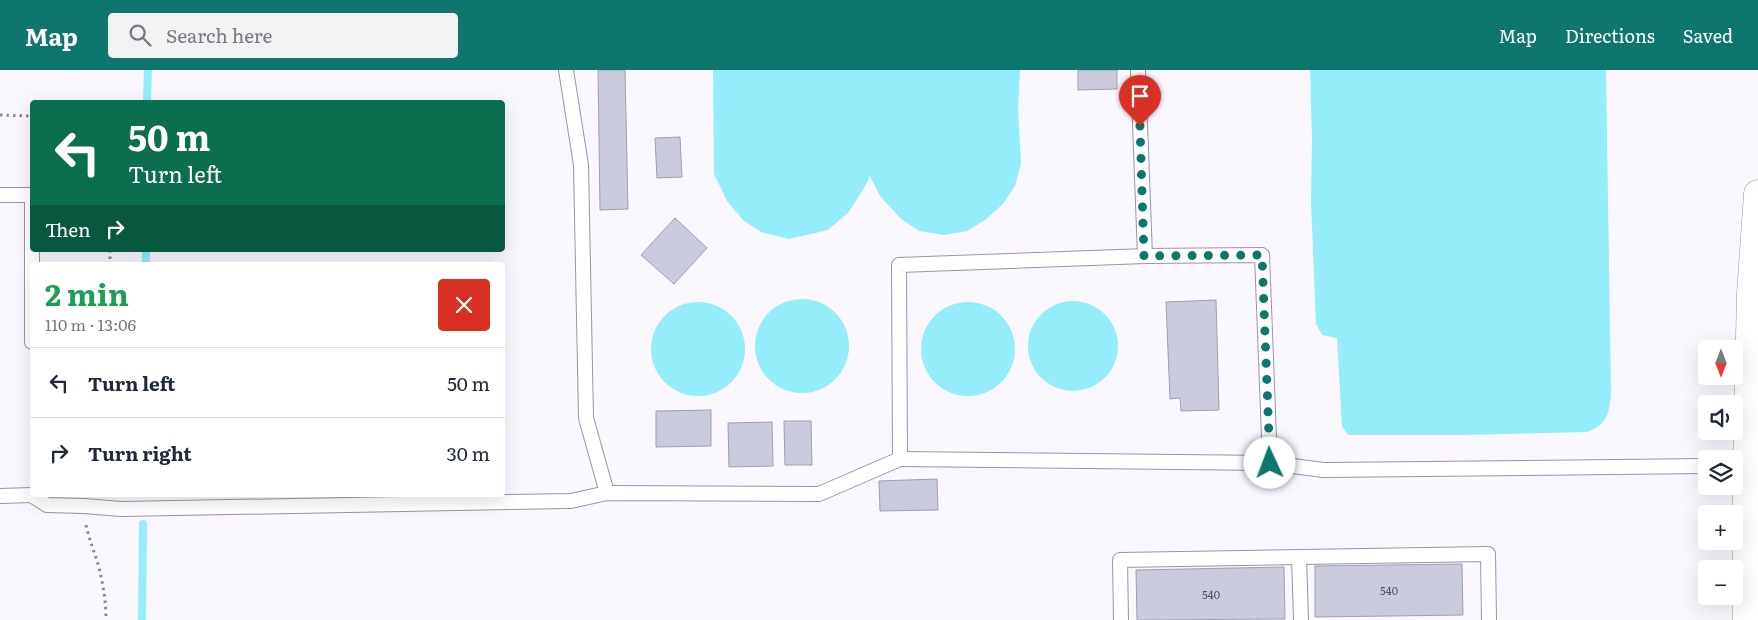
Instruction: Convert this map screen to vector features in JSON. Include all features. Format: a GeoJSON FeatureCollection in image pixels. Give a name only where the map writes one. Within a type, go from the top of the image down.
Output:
{"type":"FeatureCollection","features":[{"type":"Feature","properties":{"kind":"main road"},"geometry":{"type":"LineString","coordinates":[[1741,450],[1758,194]]}},
{"type":"Feature","properties":{"kind":"main road"},"geometry":{"type":"LineString","coordinates":[[1741,495],[1747,620]]}},
{"type":"Feature","properties":{"kind":"lane"},"geometry":{"type":"LineString","coordinates":[[566,70],[581,165],[586,418],[607,493]]}},
{"type":"Feature","properties":{"kind":"lane"},"geometry":{"type":"LineString","coordinates":[[1138,70],[1144,256]]}},
{"type":"Feature","properties":{"kind":"lane"},"geometry":{"type":"LineString","coordinates":[[0,195],[30,195]]}},
{"type":"Feature","properties":{"kind":"lane"},"geometry":{"type":"LineString","coordinates":[[900,459],[899,265],[1144,256],[1262,255],[1270,463]]}},
{"type":"Feature","properties":{"kind":"lane"},"geometry":{"type":"LineString","coordinates":[[36,497],[47,505],[121,509],[571,501],[607,493],[820,494],[900,459],[1270,463],[1323,470],[1698,466]]}},
{"type":"Feature","properties":{"kind":"lane"},"geometry":{"type":"LineString","coordinates":[[0,496],[30,495]]}},
{"type":"Feature","properties":{"kind":"lane"},"geometry":{"type":"LineString","coordinates":[[1120,620],[1120,560],[1488,554],[1489,620]]}},
{"type":"Feature","properties":{"kind":"lane"},"geometry":{"type":"LineString","coordinates":[[1299,557],[1301,620]]}},
{"type":"Feature","properties":{"kind":"path"},"geometry":{"type":"LineString","coordinates":[[0,115],[30,116]]}},
{"type":"Feature","properties":{"kind":"path"},"geometry":{"type":"LineString","coordinates":[[84,506],[89,542],[103,585],[106,620]]}},
{"type":"Feature","properties":{"kind":"water"},"geometry":{"type":"Polygon","coordinates":[[[713,70],[1020,70],[1018,108],[1021,163],[1015,186],[1003,204],[985,220],[967,231],[944,235],[919,231],[901,219],[880,196],[870,176],[848,213],[828,230],[789,239],[761,232],[744,221],[727,201],[714,174],[713,70]]]}},
{"type":"Feature","properties":{"kind":"water"},"geometry":{"type":"Polygon","coordinates":[[[1310,70],[1606,70],[1611,391],[1609,411],[1604,421],[1587,432],[1462,435],[1349,435],[1342,427],[1337,338],[1322,335],[1316,324],[1311,203],[1310,70]]]}},
{"type":"Feature","properties":{"kind":"water"},"geometry":{"type":"Polygon","coordinates":[[[802,299],[820,303],[835,313],[845,328],[849,346],[845,364],[835,379],[820,389],[802,393],[784,389],[769,379],[759,364],[755,346],[759,328],[769,313],[784,303],[802,299]]]}},
{"type":"Feature","properties":{"kind":"water"},"geometry":{"type":"Polygon","coordinates":[[[1073,301],[1090,304],[1105,314],[1115,329],[1118,346],[1115,363],[1105,378],[1090,388],[1073,391],[1056,388],[1041,378],[1031,363],[1028,346],[1031,329],[1041,314],[1056,304],[1073,301]]]}},
{"type":"Feature","properties":{"kind":"water"},"geometry":{"type":"Polygon","coordinates":[[[698,302],[716,306],[731,316],[741,331],[745,349],[741,367],[731,382],[716,392],[698,396],[680,392],[665,382],[655,367],[651,349],[655,331],[665,316],[680,306],[698,302]]]}},
{"type":"Feature","properties":{"kind":"water"},"geometry":{"type":"Polygon","coordinates":[[[968,302],[986,306],[1001,316],[1011,331],[1015,349],[1011,367],[1001,382],[986,392],[968,396],[950,392],[935,382],[925,367],[921,349],[925,331],[935,316],[950,306],[968,302]]]}},
{"type":"Feature","properties":{"kind":"building"},"geometry":{"type":"Polygon","coordinates":[[[598,70],[625,70],[628,209],[600,210],[598,70]]]}},
{"type":"Feature","properties":{"kind":"building"},"geometry":{"type":"Polygon","coordinates":[[[1078,70],[1117,70],[1117,89],[1078,90],[1078,70]]]}},
{"type":"Feature","properties":{"kind":"building"},"geometry":{"type":"Polygon","coordinates":[[[680,137],[682,177],[657,178],[655,138],[680,137]]]}},
{"type":"Feature","properties":{"kind":"building"},"geometry":{"type":"Polygon","coordinates":[[[675,218],[707,248],[674,284],[641,255],[675,218]]]}},
{"type":"Feature","properties":{"kind":"building"},"geometry":{"type":"Polygon","coordinates":[[[1216,300],[1219,410],[1181,411],[1180,398],[1170,399],[1166,302],[1216,300]]]}},
{"type":"Feature","properties":{"kind":"building"},"geometry":{"type":"Polygon","coordinates":[[[711,410],[711,446],[656,447],[656,411],[711,410]]]}},
{"type":"Feature","properties":{"kind":"building"},"geometry":{"type":"Polygon","coordinates":[[[784,421],[811,421],[812,465],[785,465],[784,421]]]}},
{"type":"Feature","properties":{"kind":"building"},"geometry":{"type":"Polygon","coordinates":[[[772,422],[773,466],[729,467],[728,423],[772,422]]]}},
{"type":"Feature","properties":{"kind":"building"},"geometry":{"type":"Polygon","coordinates":[[[937,479],[938,510],[880,511],[879,481],[937,479]]]}},
{"type":"Feature","properties":{"kind":"building"},"geometry":{"type":"Polygon","coordinates":[[[1462,564],[1463,615],[1315,617],[1315,566],[1462,564]]]}},
{"type":"Feature","properties":{"kind":"building"},"geometry":{"type":"Polygon","coordinates":[[[1284,567],[1285,619],[1137,620],[1136,570],[1284,567]]]}},
{"type":"Feature","properties":{"kind":"waterway"},"geometry":{"type":"LineString","coordinates":[[147,100],[148,70]]}},
{"type":"Feature","properties":{"kind":"waterway"},"geometry":{"type":"LineString","coordinates":[[146,252],[146,262]]}},
{"type":"Feature","properties":{"kind":"waterway"},"geometry":{"type":"LineString","coordinates":[[142,620],[143,524]]}},
{"type":"Feature","properties":{"kind":"route"},"geometry":{"type":"LineString","coordinates":[[1140,126],[1144,256],[1262,255],[1270,463]]}}]}
